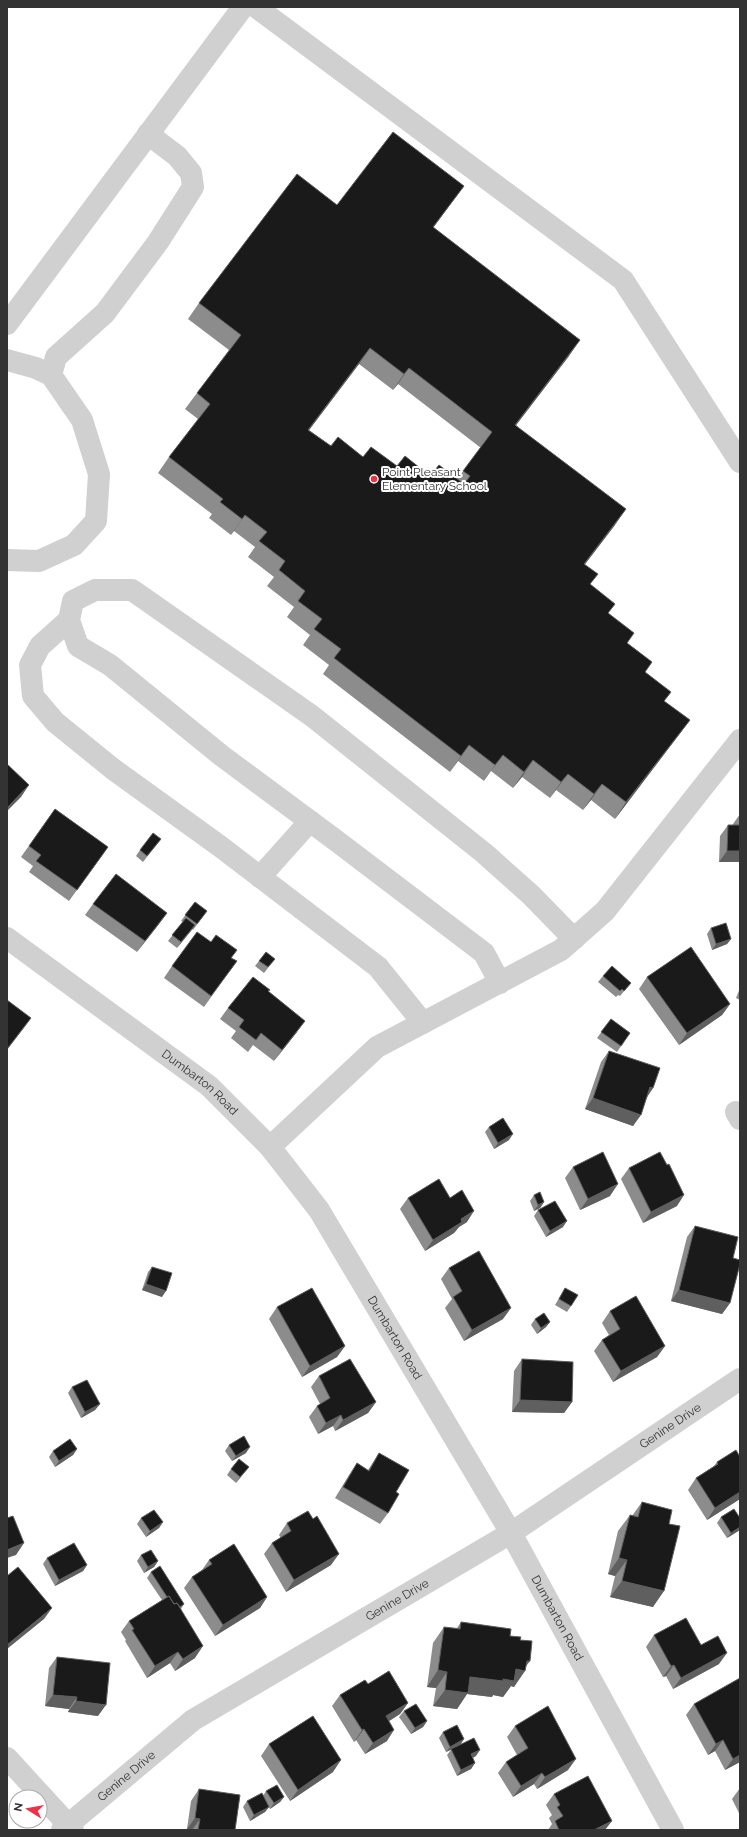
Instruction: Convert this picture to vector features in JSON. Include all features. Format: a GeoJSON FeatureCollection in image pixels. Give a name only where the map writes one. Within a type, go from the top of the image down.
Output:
{"type":"FeatureCollection","features":[{"type":"Feature","properties":{"kind":"street"},"geometry":{"type":"LineString","coordinates":[[7,324],[243,7]]}},
{"type":"Feature","properties":{"kind":"street"},"geometry":{"type":"LineString","coordinates":[[256,7],[623,280],[740,462]]}},
{"type":"Feature","properties":{"kind":"street"},"geometry":{"type":"LineString","coordinates":[[51,375],[56,357],[105,313],[158,242],[193,186],[191,173],[181,162],[148,134]]}},
{"type":"Feature","properties":{"kind":"street"},"geometry":{"type":"LineString","coordinates":[[7,360],[36,368],[51,375],[82,420],[99,474],[96,521],[74,545],[39,561],[7,560]]}},
{"type":"Feature","properties":{"kind":"street"},"geometry":{"type":"LineString","coordinates":[[500,983],[484,953],[222,756],[110,665],[78,646],[70,620],[73,601],[95,590],[132,590],[318,721],[484,853],[531,895],[574,939]]}},
{"type":"Feature","properties":{"kind":"street"},"geometry":{"type":"LineString","coordinates":[[70,620],[40,646],[30,666],[33,696],[55,722],[113,769],[260,877],[378,967],[423,1023]]}},
{"type":"Feature","properties":{"kind":"street"},"geometry":{"type":"LineString","coordinates":[[270,1147],[377,1047],[561,950],[574,939],[605,911],[740,740]]}},
{"type":"Feature","properties":{"kind":"street"},"geometry":{"type":"LineString","coordinates":[[260,877],[310,821]]}},
{"type":"Feature","properties":{"kind":"street","name":"Dumbarton Road"},"geometry":{"type":"LineString","coordinates":[[7,938],[209,1086],[270,1147],[319,1210],[511,1533],[673,1830]]}},
{"type":"Feature","properties":{"kind":"street","name":"Genine Drive"},"geometry":{"type":"LineString","coordinates":[[68,1828],[193,1720],[511,1533],[740,1379]]}},
{"type":"Feature","properties":{"kind":"street"},"geometry":{"type":"LineString","coordinates":[[7,1758],[68,1828]]}},
{"type":"Feature","properties":{"kind":"building"},"geometry":{"type":"Polygon","coordinates":[[[393,132],[464,186],[433,227],[580,340],[515,425],[626,509],[584,564],[598,574],[590,584],[615,604],[608,613],[634,633],[627,643],[652,662],[645,672],[671,692],[664,701],[690,720],[626,802],[602,784],[594,794],[568,774],[561,782],[533,760],[524,772],[503,755],[495,765],[469,745],[461,756],[334,658],[341,649],[314,629],[322,619],[298,601],[305,591],[279,570],[285,561],[259,541],[267,532],[245,515],[242,519],[220,502],[223,499],[169,457],[210,404],[197,393],[241,335],[199,303],[297,174],[337,205],[393,132]],[[370,348],[308,430],[331,446],[338,437],[363,457],[371,447],[397,466],[405,456],[430,476],[439,465],[464,484],[470,476],[463,471],[492,432],[409,368],[404,374],[370,348]]]}},
{"type":"Feature","properties":{"kind":"building"},"geometry":{"type":"Polygon","coordinates":[[[7,764],[29,785],[7,808],[7,764]]]}},
{"type":"Feature","properties":{"kind":"building"},"geometry":{"type":"Polygon","coordinates":[[[55,809],[108,847],[77,890],[36,861],[41,855],[29,846],[55,809]]]}},
{"type":"Feature","properties":{"kind":"building"},"geometry":{"type":"Polygon","coordinates":[[[728,825],[740,825],[740,851],[727,851],[728,825]]]}},
{"type":"Feature","properties":{"kind":"building"},"geometry":{"type":"Polygon","coordinates":[[[153,833],[161,839],[147,856],[140,850],[153,833]]]}},
{"type":"Feature","properties":{"kind":"building"},"geometry":{"type":"Polygon","coordinates":[[[116,874],[167,913],[145,941],[93,904],[116,874]]]}},
{"type":"Feature","properties":{"kind":"building"},"geometry":{"type":"Polygon","coordinates":[[[195,902],[207,911],[197,924],[185,915],[195,902]]]}},
{"type":"Feature","properties":{"kind":"building"},"geometry":{"type":"Polygon","coordinates":[[[186,918],[195,925],[181,942],[172,935],[186,918]]]}},
{"type":"Feature","properties":{"kind":"building"},"geometry":{"type":"Polygon","coordinates":[[[726,923],[731,939],[716,944],[711,928],[726,923]]]}},
{"type":"Feature","properties":{"kind":"building"},"geometry":{"type":"Polygon","coordinates":[[[197,932],[211,942],[216,935],[237,950],[231,958],[237,961],[211,996],[172,966],[197,932]]]}},
{"type":"Feature","properties":{"kind":"building"},"geometry":{"type":"Polygon","coordinates":[[[691,947],[730,1004],[687,1033],[647,977],[691,947]]]}},
{"type":"Feature","properties":{"kind":"building"},"geometry":{"type":"Polygon","coordinates":[[[266,952],[275,959],[268,967],[259,961],[266,952]]]}},
{"type":"Feature","properties":{"kind":"building"},"geometry":{"type":"Polygon","coordinates":[[[612,966],[631,983],[624,991],[622,989],[620,991],[603,976],[612,966]]]}},
{"type":"Feature","properties":{"kind":"building"},"geometry":{"type":"Polygon","coordinates":[[[253,977],[305,1021],[282,1050],[261,1033],[256,1040],[239,1027],[244,1020],[228,1008],[253,977]]]}},
{"type":"Feature","properties":{"kind":"building"},"geometry":{"type":"Polygon","coordinates":[[[7,1000],[31,1018],[7,1049],[7,1000]]]}},
{"type":"Feature","properties":{"kind":"building"},"geometry":{"type":"Polygon","coordinates":[[[611,1019],[630,1033],[621,1046],[601,1032],[611,1019]]]}},
{"type":"Feature","properties":{"kind":"building"},"geometry":{"type":"Polygon","coordinates":[[[609,1051],[660,1068],[653,1088],[650,1087],[641,1115],[593,1098],[609,1051]]]}},
{"type":"Feature","properties":{"kind":"building"},"geometry":{"type":"Polygon","coordinates":[[[503,1118],[513,1134],[498,1143],[489,1127],[503,1118]]]}},
{"type":"Feature","properties":{"kind":"building"},"geometry":{"type":"Polygon","coordinates":[[[603,1152],[618,1184],[588,1199],[573,1167],[603,1152]]]}},
{"type":"Feature","properties":{"kind":"building"},"geometry":{"type":"Polygon","coordinates":[[[660,1152],[667,1165],[669,1164],[684,1195],[651,1212],[629,1168],[660,1152]]]}},
{"type":"Feature","properties":{"kind":"building"},"geometry":{"type":"Polygon","coordinates":[[[439,1179],[450,1198],[462,1190],[474,1211],[461,1219],[462,1222],[433,1240],[408,1198],[439,1179]]]}},
{"type":"Feature","properties":{"kind":"building"},"geometry":{"type":"Polygon","coordinates":[[[540,1192],[544,1202],[538,1205],[534,1195],[540,1192]]]}},
{"type":"Feature","properties":{"kind":"building"},"geometry":{"type":"Polygon","coordinates":[[[555,1201],[567,1221],[550,1231],[538,1210],[555,1201]]]}},
{"type":"Feature","properties":{"kind":"building"},"geometry":{"type":"Polygon","coordinates":[[[695,1226],[738,1237],[733,1258],[740,1260],[740,1264],[730,1303],[679,1290],[695,1226]]]}},
{"type":"Feature","properties":{"kind":"building"},"geometry":{"type":"Polygon","coordinates":[[[479,1251],[511,1308],[472,1330],[453,1297],[462,1291],[449,1268],[479,1251]]]}},
{"type":"Feature","properties":{"kind":"building"},"geometry":{"type":"Polygon","coordinates":[[[152,1267],[172,1273],[166,1291],[146,1284],[152,1267]]]}},
{"type":"Feature","properties":{"kind":"building"},"geometry":{"type":"Polygon","coordinates":[[[312,1288],[345,1346],[310,1366],[277,1307],[312,1288]]]}},
{"type":"Feature","properties":{"kind":"building"},"geometry":{"type":"Polygon","coordinates":[[[565,1288],[578,1295],[571,1306],[559,1299],[565,1288]]]}},
{"type":"Feature","properties":{"kind":"building"},"geometry":{"type":"Polygon","coordinates":[[[636,1296],[665,1346],[621,1371],[602,1340],[620,1329],[610,1311],[636,1296]]]}},
{"type":"Feature","properties":{"kind":"building"},"geometry":{"type":"Polygon","coordinates":[[[544,1313],[550,1322],[541,1328],[535,1319],[544,1313]]]}},
{"type":"Feature","properties":{"kind":"building"},"geometry":{"type":"Polygon","coordinates":[[[350,1359],[376,1402],[343,1420],[341,1415],[326,1423],[317,1406],[330,1398],[319,1376],[350,1359]]]}},
{"type":"Feature","properties":{"kind":"building"},"geometry":{"type":"Polygon","coordinates":[[[522,1359],[573,1362],[572,1402],[520,1400],[522,1359]]]}},
{"type":"Feature","properties":{"kind":"building"},"geometry":{"type":"Polygon","coordinates":[[[87,1380],[100,1404],[85,1412],[72,1387],[87,1380]]]}},
{"type":"Feature","properties":{"kind":"building"},"geometry":{"type":"Polygon","coordinates":[[[244,1436],[250,1447],[236,1456],[229,1445],[244,1436]]]}},
{"type":"Feature","properties":{"kind":"building"},"geometry":{"type":"Polygon","coordinates":[[[70,1439],[77,1449],[59,1461],[53,1451],[70,1439]]]}},
{"type":"Feature","properties":{"kind":"building"},"geometry":{"type":"Polygon","coordinates":[[[736,1450],[740,1457],[740,1492],[715,1508],[696,1478],[736,1450]]]}},
{"type":"Feature","properties":{"kind":"building"},"geometry":{"type":"Polygon","coordinates":[[[379,1453],[409,1470],[396,1492],[399,1494],[388,1513],[343,1487],[357,1463],[369,1471],[379,1453]]]}},
{"type":"Feature","properties":{"kind":"building"},"geometry":{"type":"Polygon","coordinates":[[[239,1459],[249,1467],[240,1477],[231,1469],[239,1459]]]}},
{"type":"Feature","properties":{"kind":"building"},"geometry":{"type":"Polygon","coordinates":[[[642,1502],[672,1510],[669,1524],[680,1526],[664,1591],[622,1581],[627,1560],[619,1558],[630,1515],[638,1517],[642,1502]]]}},
{"type":"Feature","properties":{"kind":"building"},"geometry":{"type":"Polygon","coordinates":[[[734,1509],[740,1518],[740,1527],[731,1533],[721,1517],[734,1509]]]}},
{"type":"Feature","properties":{"kind":"building"},"geometry":{"type":"Polygon","coordinates":[[[154,1510],[163,1522],[150,1531],[141,1518],[154,1510]]]}},
{"type":"Feature","properties":{"kind":"building"},"geometry":{"type":"Polygon","coordinates":[[[308,1511],[313,1519],[317,1516],[339,1554],[294,1580],[272,1543],[291,1531],[287,1523],[308,1511]]]}},
{"type":"Feature","properties":{"kind":"building"},"geometry":{"type":"Polygon","coordinates":[[[13,1516],[24,1543],[7,1550],[7,1518],[13,1516]]]}},
{"type":"Feature","properties":{"kind":"building"},"geometry":{"type":"Polygon","coordinates":[[[74,1543],[87,1565],[59,1580],[47,1558],[74,1543]]]}},
{"type":"Feature","properties":{"kind":"building"},"geometry":{"type":"Polygon","coordinates":[[[234,1544],[267,1597],[223,1625],[192,1577],[212,1564],[209,1560],[234,1544]]]}},
{"type":"Feature","properties":{"kind":"building"},"geometry":{"type":"Polygon","coordinates":[[[151,1550],[158,1561],[148,1567],[141,1555],[151,1550]]]}},
{"type":"Feature","properties":{"kind":"building"},"geometry":{"type":"Polygon","coordinates":[[[160,1566],[184,1604],[180,1607],[177,1603],[174,1604],[169,1596],[167,1597],[151,1572],[160,1566]]]}},
{"type":"Feature","properties":{"kind":"building"},"geometry":{"type":"Polygon","coordinates":[[[18,1567],[52,1608],[7,1645],[7,1576],[18,1567]]]}},
{"type":"Feature","properties":{"kind":"building"},"geometry":{"type":"Polygon","coordinates":[[[169,1596],[174,1604],[177,1603],[203,1646],[183,1659],[178,1652],[155,1666],[132,1630],[134,1629],[129,1621],[169,1596]]]}},
{"type":"Feature","properties":{"kind":"building"},"geometry":{"type":"Polygon","coordinates":[[[686,1618],[701,1645],[718,1636],[727,1653],[681,1678],[674,1665],[671,1666],[654,1635],[686,1618]]]}},
{"type":"Feature","properties":{"kind":"building"},"geometry":{"type":"Polygon","coordinates":[[[461,1622],[511,1629],[510,1636],[521,1637],[520,1640],[532,1641],[530,1661],[527,1661],[525,1671],[516,1669],[514,1681],[470,1677],[468,1693],[445,1690],[447,1672],[438,1670],[444,1627],[460,1629],[461,1622]]]}},
{"type":"Feature","properties":{"kind":"building"},"geometry":{"type":"Polygon","coordinates":[[[57,1657],[110,1663],[106,1705],[76,1701],[77,1697],[53,1695],[57,1657]]]}},
{"type":"Feature","properties":{"kind":"building"},"geometry":{"type":"Polygon","coordinates":[[[389,1671],[408,1703],[386,1716],[394,1730],[373,1743],[364,1729],[362,1730],[340,1695],[365,1680],[368,1684],[389,1671]]]}},
{"type":"Feature","properties":{"kind":"building"},"geometry":{"type":"Polygon","coordinates":[[[740,1678],[740,1755],[733,1759],[723,1740],[716,1744],[694,1704],[740,1678]]]}},
{"type":"Feature","properties":{"kind":"building"},"geometry":{"type":"Polygon","coordinates":[[[416,1704],[427,1721],[415,1728],[404,1711],[416,1704]]]}},
{"type":"Feature","properties":{"kind":"building"},"geometry":{"type":"Polygon","coordinates":[[[548,1706],[576,1759],[545,1777],[542,1773],[521,1786],[506,1762],[528,1748],[515,1726],[548,1706]]]}},
{"type":"Feature","properties":{"kind":"building"},"geometry":{"type":"Polygon","coordinates":[[[313,1716],[341,1760],[298,1790],[269,1744],[313,1716]]]}},
{"type":"Feature","properties":{"kind":"building"},"geometry":{"type":"Polygon","coordinates":[[[457,1725],[464,1739],[450,1747],[443,1732],[457,1725]]]}},
{"type":"Feature","properties":{"kind":"building"},"geometry":{"type":"Polygon","coordinates":[[[474,1738],[480,1750],[471,1754],[475,1763],[461,1770],[451,1749],[474,1738]]]}},
{"type":"Feature","properties":{"kind":"building"},"geometry":{"type":"Polygon","coordinates":[[[588,1776],[612,1821],[594,1830],[559,1830],[555,1821],[563,1816],[557,1807],[560,1805],[554,1794],[588,1776]]]}},
{"type":"Feature","properties":{"kind":"building"},"geometry":{"type":"Polygon","coordinates":[[[277,1785],[284,1797],[274,1803],[266,1791],[277,1785]]]}},
{"type":"Feature","properties":{"kind":"building"},"geometry":{"type":"Polygon","coordinates":[[[199,1789],[240,1795],[235,1830],[198,1830],[200,1819],[195,1818],[199,1789]]]}},
{"type":"Feature","properties":{"kind":"building"},"geometry":{"type":"Polygon","coordinates":[[[262,1793],[269,1807],[254,1815],[247,1801],[262,1793]]]}},
{"type":"Feature","properties":{"kind":"place","name":"Point Pleasant Elementary School"},"geometry":{"type":"Point","coordinates":[374,479]}}]}
